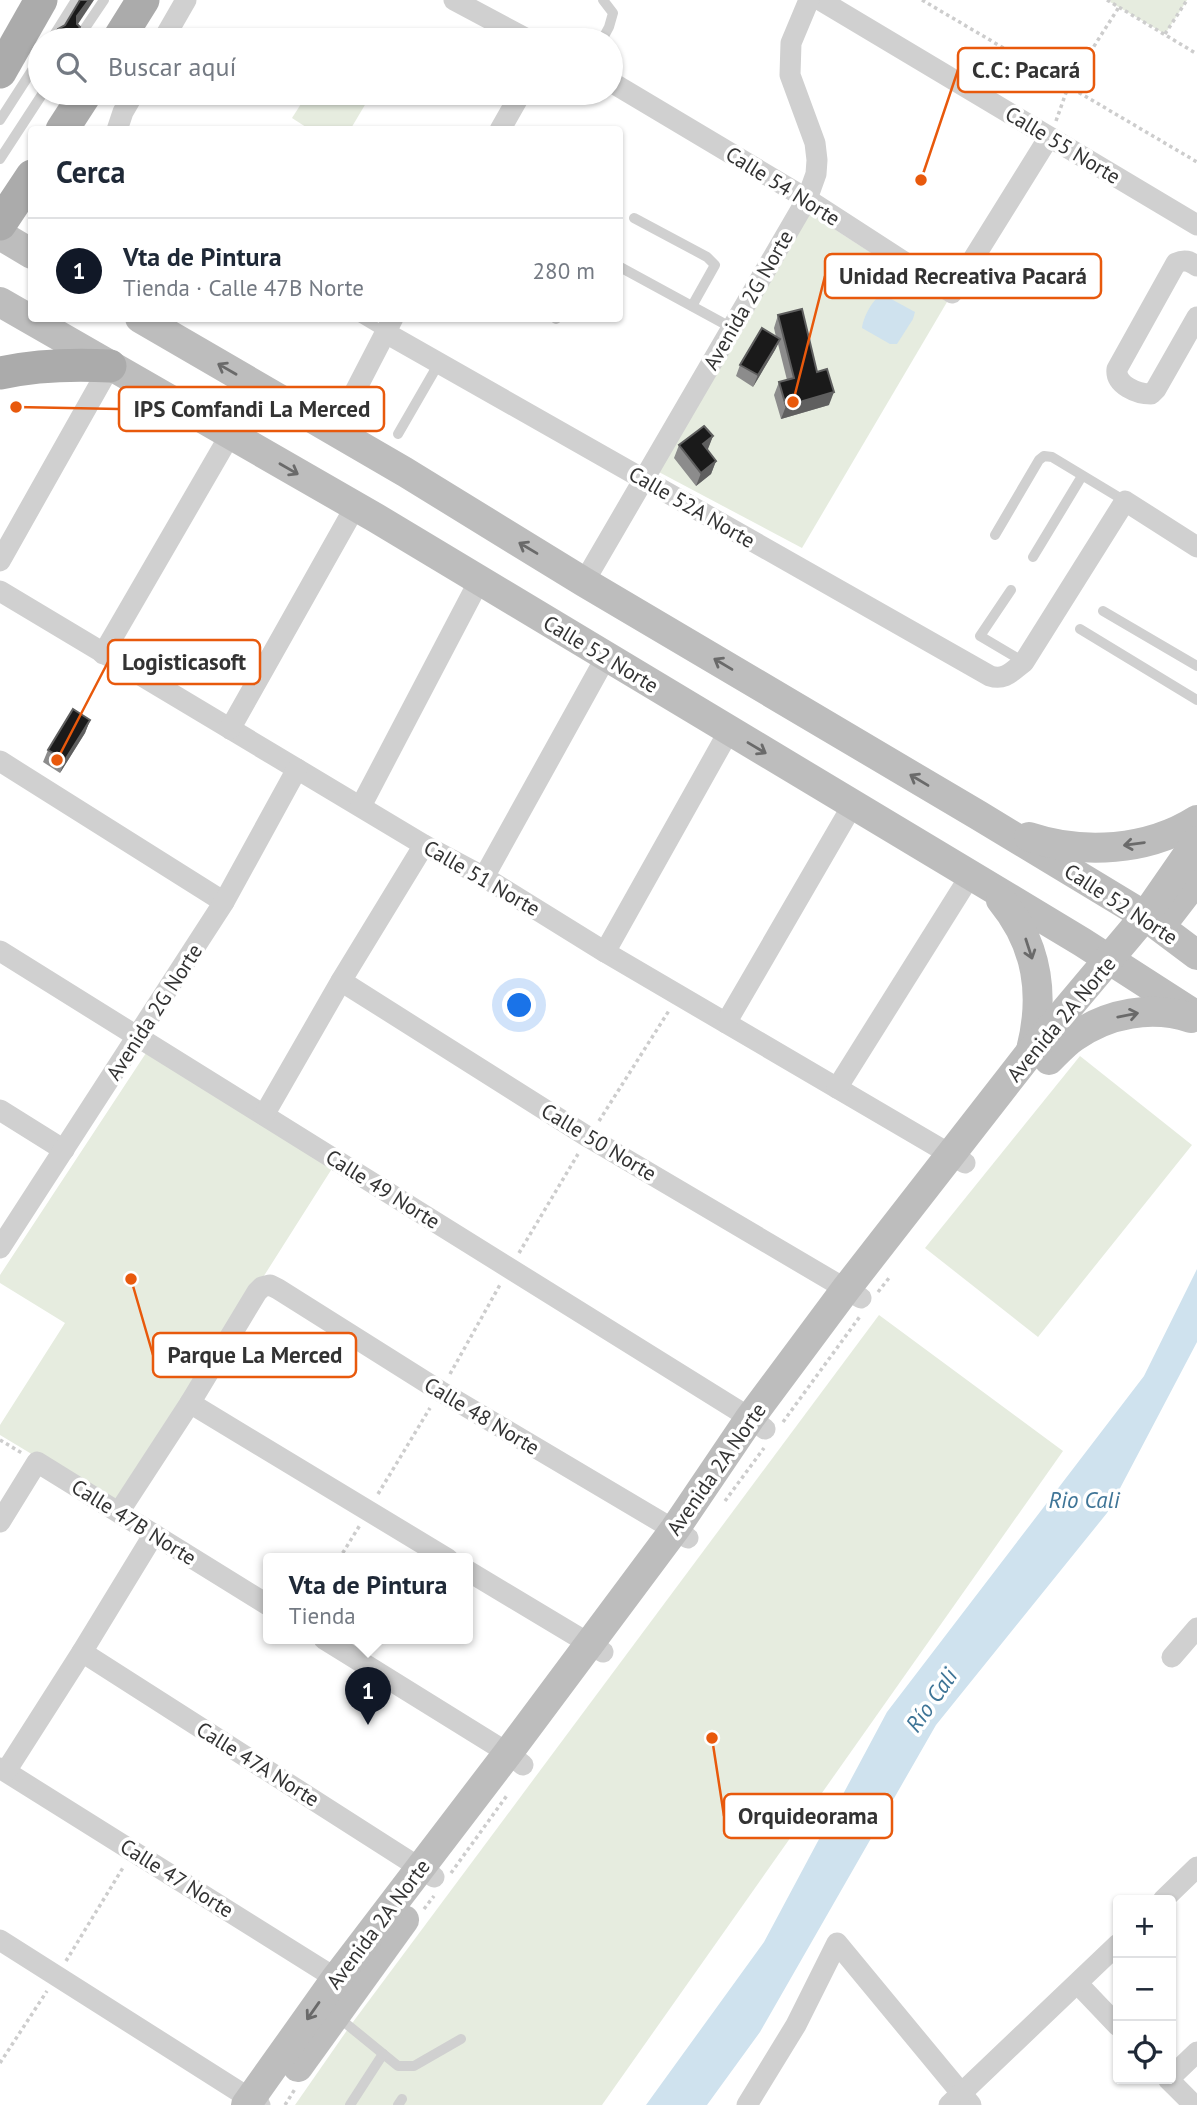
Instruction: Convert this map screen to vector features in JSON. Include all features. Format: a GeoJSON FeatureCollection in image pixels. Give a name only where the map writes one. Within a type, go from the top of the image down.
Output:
{"type":"FeatureCollection","features":[{"type":"Feature","properties":{"kind":"main road"},"geometry":{"type":"LineString","coordinates":[[29,28],[41,0]]}},
{"type":"Feature","properties":{"kind":"main road"},"geometry":{"type":"LineString","coordinates":[[126,28],[143,0]]}},
{"type":"Feature","properties":{"kind":"main road"},"geometry":{"type":"LineString","coordinates":[[13,63],[28,29]]}},
{"type":"Feature","properties":{"kind":"main road"},"geometry":{"type":"LineString","coordinates":[[65,126],[79,105]]}},
{"type":"Feature","properties":{"kind":"main road"},"geometry":{"type":"LineString","coordinates":[[79,126],[84,105]]}},
{"type":"Feature","properties":{"kind":"main road"},"geometry":{"type":"LineString","coordinates":[[0,224],[28,182]]}},
{"type":"Feature","properties":{"kind":"main road"},"geometry":{"type":"LineString","coordinates":[[0,235],[28,252]]}},
{"type":"Feature","properties":{"kind":"main road","name":"Calle 52 Norte"},"geometry":{"type":"LineString","coordinates":[[0,302],[28,317]]}},
{"type":"Feature","properties":{"kind":"main road","name":"Calle 52 Norte"},"geometry":{"type":"LineString","coordinates":[[36,322],[355,507],[1082,942],[1197,1018]]}},
{"type":"Feature","properties":{"kind":"main road","name":"Calle 52 Norte"},"geometry":{"type":"LineString","coordinates":[[150,322],[1114,897],[1197,955]]}},
{"type":"Feature","properties":{"kind":"main road"},"geometry":{"type":"LineString","coordinates":[[0,373],[67,364],[110,366]]}},
{"type":"Feature","properties":{"kind":"main road"},"geometry":{"type":"LineString","coordinates":[[978,815],[1020,834],[1076,847],[1111,847],[1145,842],[1177,832],[1197,820]]}},
{"type":"Feature","properties":{"kind":"main road","name":"Avenida 2A Norte"},"geometry":{"type":"LineString","coordinates":[[1152,926],[1197,841]]}},
{"type":"Feature","properties":{"kind":"main road","name":"Avenida 2A Norte"},"geometry":{"type":"LineString","coordinates":[[257,2104],[427,1872],[515,1759],[682,1533],[757,1423],[853,1294],[1039,1057],[1117,965],[1197,878]]}},
{"type":"Feature","properties":{"kind":"main road"},"geometry":{"type":"LineString","coordinates":[[982,883],[1013,914],[1026,939],[1035,967],[1039,996],[1039,1057],[1100,1022],[1130,1013],[1159,1012],[1197,1018]]}},
{"type":"Feature","properties":{"kind":"main road"},"geometry":{"type":"LineString","coordinates":[[1082,942],[1091,942],[1108,933],[1117,916],[1114,897]]}},
{"type":"Feature","properties":{"kind":"main road"},"geometry":{"type":"LineString","coordinates":[[1152,926],[1197,970]]}},
{"type":"Feature","properties":{"kind":"main road","name":"Avenida 2A Norte"},"geometry":{"type":"LineString","coordinates":[[257,2104],[336,2015],[345,1983]]}},
{"type":"Feature","properties":{"kind":"street"},"geometry":{"type":"LineString","coordinates":[[170,28],[186,0]]}},
{"type":"Feature","properties":{"kind":"street"},"geometry":{"type":"LineString","coordinates":[[454,0],[502,28]]}},
{"type":"Feature","properties":{"kind":"street","name":"Avenida 2G Norte"},"geometry":{"type":"LineString","coordinates":[[584,582],[807,199],[816,174],[815,143],[790,75],[791,43],[809,0]]}},
{"type":"Feature","properties":{"kind":"street","name":"Calle 55 Norte"},"geometry":{"type":"LineString","coordinates":[[820,0],[1197,225]]}},
{"type":"Feature","properties":{"kind":"street","name":"Calle 54 Norte"},"geometry":{"type":"LineString","coordinates":[[623,89],[807,199],[952,293],[1049,138]]}},
{"type":"Feature","properties":{"kind":"street"},"geometry":{"type":"LineString","coordinates":[[118,126],[127,105]]}},
{"type":"Feature","properties":{"kind":"street"},"geometry":{"type":"LineString","coordinates":[[502,126],[514,105]]}},
{"type":"Feature","properties":{"kind":"street"},"geometry":{"type":"LineString","coordinates":[[1197,266],[1189,260],[1176,263],[1117,369],[1116,376],[1120,383],[1143,394],[1151,394],[1197,317]]}},
{"type":"Feature","properties":{"kind":"street"},"geometry":{"type":"LineString","coordinates":[[334,432],[389,326]]}},
{"type":"Feature","properties":{"kind":"street","name":"Calle 52A Norte"},"geometry":{"type":"LineString","coordinates":[[389,326],[439,363],[978,670],[999,679],[1024,662]]}},
{"type":"Feature","properties":{"kind":"street"},"geometry":{"type":"LineString","coordinates":[[0,561],[110,366]]}},
{"type":"Feature","properties":{"kind":"street"},"geometry":{"type":"LineString","coordinates":[[103,654],[230,435]]}},
{"type":"Feature","properties":{"kind":"street"},"geometry":{"type":"LineString","coordinates":[[1024,662],[1125,501],[1197,547]]}},
{"type":"Feature","properties":{"kind":"street"},"geometry":{"type":"LineString","coordinates":[[230,729],[355,507]]}},
{"type":"Feature","properties":{"kind":"street"},"geometry":{"type":"LineString","coordinates":[[361,806],[479,581]]}},
{"type":"Feature","properties":{"kind":"street","name":"Calle 51 Norte"},"geometry":{"type":"LineString","coordinates":[[0,591],[424,845],[484,877],[605,952],[958,1159]]}},
{"type":"Feature","properties":{"kind":"street"},"geometry":{"type":"LineString","coordinates":[[484,877],[606,657]]}},
{"type":"Feature","properties":{"kind":"street"},"geometry":{"type":"LineString","coordinates":[[605,952],[729,731]]}},
{"type":"Feature","properties":{"kind":"street"},"geometry":{"type":"LineString","coordinates":[[0,761],[224,902]]}},
{"type":"Feature","properties":{"kind":"street","name":"Avenida 2G Norte"},"geometry":{"type":"LineString","coordinates":[[0,1248],[224,902],[297,769]]}},
{"type":"Feature","properties":{"kind":"street"},"geometry":{"type":"LineString","coordinates":[[726,1023],[852,806]]}},
{"type":"Feature","properties":{"kind":"street"},"geometry":{"type":"LineString","coordinates":[[264,1115],[424,845]]}},
{"type":"Feature","properties":{"kind":"street"},"geometry":{"type":"LineString","coordinates":[[837,1088],[982,883]]}},
{"type":"Feature","properties":{"kind":"street","name":"Calle 49 Norte"},"geometry":{"type":"LineString","coordinates":[[0,951],[757,1423]]}},
{"type":"Feature","properties":{"kind":"street","name":"Calle 50 Norte"},"geometry":{"type":"LineString","coordinates":[[341,981],[589,1137],[853,1294]]}},
{"type":"Feature","properties":{"kind":"street"},"geometry":{"type":"LineString","coordinates":[[0,1110],[64,1150]]}},
{"type":"Feature","properties":{"kind":"street","name":"Calle 48 Norte"},"geometry":{"type":"LineString","coordinates":[[190,1403],[257,1293],[262,1287],[270,1285],[440,1391],[682,1533]]}},
{"type":"Feature","properties":{"kind":"street"},"geometry":{"type":"LineString","coordinates":[[119,1512],[190,1403],[438,1553]]}},
{"type":"Feature","properties":{"kind":"street"},"geometry":{"type":"LineString","coordinates":[[0,1522],[37,1462]]}},
{"type":"Feature","properties":{"kind":"street","name":"Calle 47B Norte"},"geometry":{"type":"LineString","coordinates":[[37,1462],[263,1602]]}},
{"type":"Feature","properties":{"kind":"street"},"geometry":{"type":"LineString","coordinates":[[3,1769],[82,1652],[154,1534]]}},
{"type":"Feature","properties":{"kind":"street"},"geometry":{"type":"LineString","coordinates":[[473,1574],[595,1648]]}},
{"type":"Feature","properties":{"kind":"street"},"geometry":{"type":"LineString","coordinates":[[1172,1657],[1197,1628]]}},
{"type":"Feature","properties":{"kind":"street"},"geometry":{"type":"LineString","coordinates":[[332,1644],[515,1759]]}},
{"type":"Feature","properties":{"kind":"street","name":"Calle 47A Norte"},"geometry":{"type":"LineString","coordinates":[[82,1652],[427,1872]]}},
{"type":"Feature","properties":{"kind":"street","name":"Calle 47 Norte"},"geometry":{"type":"LineString","coordinates":[[3,1769],[345,1983]]}},
{"type":"Feature","properties":{"kind":"street"},"geometry":{"type":"LineString","coordinates":[[1168,1895],[1197,1867]]}},
{"type":"Feature","properties":{"kind":"street"},"geometry":{"type":"LineString","coordinates":[[0,1940],[257,2104]]}},
{"type":"Feature","properties":{"kind":"street"},"geometry":{"type":"LineString","coordinates":[[747,2105],[796,2025],[836,1943],[960,2101],[1113,1949]]}},
{"type":"Feature","properties":{"kind":"street"},"geometry":{"type":"LineString","coordinates":[[1078,1984],[1113,2021]]}},
{"type":"Feature","properties":{"kind":"street"},"geometry":{"type":"LineString","coordinates":[[1176,2072],[1197,2052]]}},
{"type":"Feature","properties":{"kind":"street"},"geometry":{"type":"LineString","coordinates":[[1175,2084],[1194,2105]]}},
{"type":"Feature","properties":{"kind":"lane"},"geometry":{"type":"LineString","coordinates":[[58,28],[76,0]]}},
{"type":"Feature","properties":{"kind":"lane"},"geometry":{"type":"LineString","coordinates":[[85,28],[104,0]]}},
{"type":"Feature","properties":{"kind":"lane"},"geometry":{"type":"LineString","coordinates":[[603,0],[613,13],[608,28]]}},
{"type":"Feature","properties":{"kind":"lane"},"geometry":{"type":"LineString","coordinates":[[0,120],[13,63]]}},
{"type":"Feature","properties":{"kind":"lane"},"geometry":{"type":"LineString","coordinates":[[0,159],[35,105]]}},
{"type":"Feature","properties":{"kind":"lane"},"geometry":{"type":"LineString","coordinates":[[634,218],[707,257],[715,265],[692,306]]}},
{"type":"Feature","properties":{"kind":"lane"},"geometry":{"type":"LineString","coordinates":[[623,269],[732,328]]}},
{"type":"Feature","properties":{"kind":"lane"},"geometry":{"type":"LineString","coordinates":[[398,434],[439,363]]}},
{"type":"Feature","properties":{"kind":"lane"},"geometry":{"type":"LineString","coordinates":[[995,535],[1044,456],[1052,457],[1125,501]]}},
{"type":"Feature","properties":{"kind":"lane"},"geometry":{"type":"LineString","coordinates":[[1033,557],[1083,476]]}},
{"type":"Feature","properties":{"kind":"lane"},"geometry":{"type":"LineString","coordinates":[[1010,590],[980,636],[1024,662]]}},
{"type":"Feature","properties":{"kind":"lane"},"geometry":{"type":"LineString","coordinates":[[1103,611],[1197,666]]}},
{"type":"Feature","properties":{"kind":"lane"},"geometry":{"type":"LineString","coordinates":[[1080,629],[1197,701]]}},
{"type":"Feature","properties":{"kind":"lane"},"geometry":{"type":"LineString","coordinates":[[336,2015],[398,2066],[414,2066],[461,2039]]}},
{"type":"Feature","properties":{"kind":"lane"},"geometry":{"type":"LineString","coordinates":[[349,2105],[383,2054]]}},
{"type":"Feature","properties":{"kind":"path"},"geometry":{"type":"LineString","coordinates":[[922,0],[1197,162]]}},
{"type":"Feature","properties":{"kind":"path"},"geometry":{"type":"LineString","coordinates":[[1165,34],[1187,0]]}},
{"type":"Feature","properties":{"kind":"path"},"geometry":{"type":"LineString","coordinates":[[1109,1],[1197,54]]}},
{"type":"Feature","properties":{"kind":"path"},"geometry":{"type":"LineString","coordinates":[[1049,138],[1068,87],[1119,7]]}},
{"type":"Feature","properties":{"kind":"path"},"geometry":{"type":"LineString","coordinates":[[0,1440],[37,1462]]}},
{"type":"Feature","properties":{"kind":"path"},"geometry":{"type":"LineString","coordinates":[[0,2063],[134,1851]]}},
{"type":"Feature","properties":{"kind":"shaded area"},"geometry":{"type":"Polygon","coordinates":[[[1187,0],[1165,34],[1110,2],[1187,0]]]}},
{"type":"Feature","properties":{"kind":"shaded area"},"geometry":{"type":"Polygon","coordinates":[[[300,105],[365,105],[352,126],[304,126],[292,118],[300,105]]]}},
{"type":"Feature","properties":{"kind":"shaded area"},"geometry":{"type":"Polygon","coordinates":[[[808,212],[947,302],[802,548],[657,471],[808,212]]]}},
{"type":"Feature","properties":{"kind":"shaded area"},"geometry":{"type":"Polygon","coordinates":[[[146,1053],[333,1167],[118,1506],[0,1435],[0,1425],[65,1323],[0,1283],[0,1275],[146,1053]]]}},
{"type":"Feature","properties":{"kind":"shaded area"},"geometry":{"type":"Polygon","coordinates":[[[1080,1056],[1192,1145],[1038,1337],[925,1248],[1080,1056]]]}},
{"type":"Feature","properties":{"kind":"shaded area"},"geometry":{"type":"Polygon","coordinates":[[[879,1315],[1063,1451],[602,2105],[295,2105],[350,2026],[879,1315]]]}},
{"type":"Feature","properties":{"kind":"water"},"geometry":{"type":"Polygon","coordinates":[[[882,294],[915,312],[897,344],[890,344],[862,328],[869,309],[882,294]]]}},
{"type":"Feature","properties":{"kind":"water","name":"Rio Cali"},"geometry":{"type":"Polygon","coordinates":[[[1197,1269],[1197,1342],[1107,1513],[936,1725],[760,2032],[707,2105],[646,2105],[764,1942],[887,1712],[1144,1376],[1197,1269]]]}},
{"type":"Feature","properties":{"kind":"building"},"geometry":{"type":"Polygon","coordinates":[[[80,0],[89,0],[77,16],[79,28],[60,28],[65,25],[80,0]]]}},
{"type":"Feature","properties":{"kind":"building"},"geometry":{"type":"Polygon","coordinates":[[[802,309],[817,372],[827,369],[834,392],[786,406],[779,382],[794,378],[778,315],[802,309]]]}},
{"type":"Feature","properties":{"kind":"building"},"geometry":{"type":"Polygon","coordinates":[[[762,328],[780,339],[758,375],[740,365],[762,328]]]}},
{"type":"Feature","properties":{"kind":"building"},"geometry":{"type":"Polygon","coordinates":[[[704,426],[713,436],[703,444],[716,461],[701,473],[679,445],[704,426]]]}},
{"type":"Feature","properties":{"kind":"building"},"geometry":{"type":"Polygon","coordinates":[[[73,709],[90,720],[65,760],[48,750],[73,709]]]}},
{"type":"Feature","properties":{"kind":"place","name":"C.C: Pacará"},"geometry":{"type":"Point","coordinates":[921,180]}},
{"type":"Feature","properties":{"kind":"place","name":"Unidad Recreativa Pacará"},"geometry":{"type":"Point","coordinates":[793,402]}},
{"type":"Feature","properties":{"kind":"place","name":"IPS Comfandi La Merced"},"geometry":{"type":"Point","coordinates":[16,407]}},
{"type":"Feature","properties":{"kind":"place","name":"Logisticasoft"},"geometry":{"type":"Point","coordinates":[57,760]}},
{"type":"Feature","properties":{"kind":"place","name":"Parque La Merced"},"geometry":{"type":"Point","coordinates":[131,1279]}},
{"type":"Feature","properties":{"kind":"place","name":"Vta de Pintura"},"geometry":{"type":"Point","coordinates":[368,1725]}},
{"type":"Feature","properties":{"kind":"place","name":"Orquideorama"},"geometry":{"type":"Point","coordinates":[712,1738]}},
{"type":"Feature","properties":{"kind":"water label","name":"Río Cali"},"geometry":{"type":"Point","coordinates":[931,1700]}}]}
